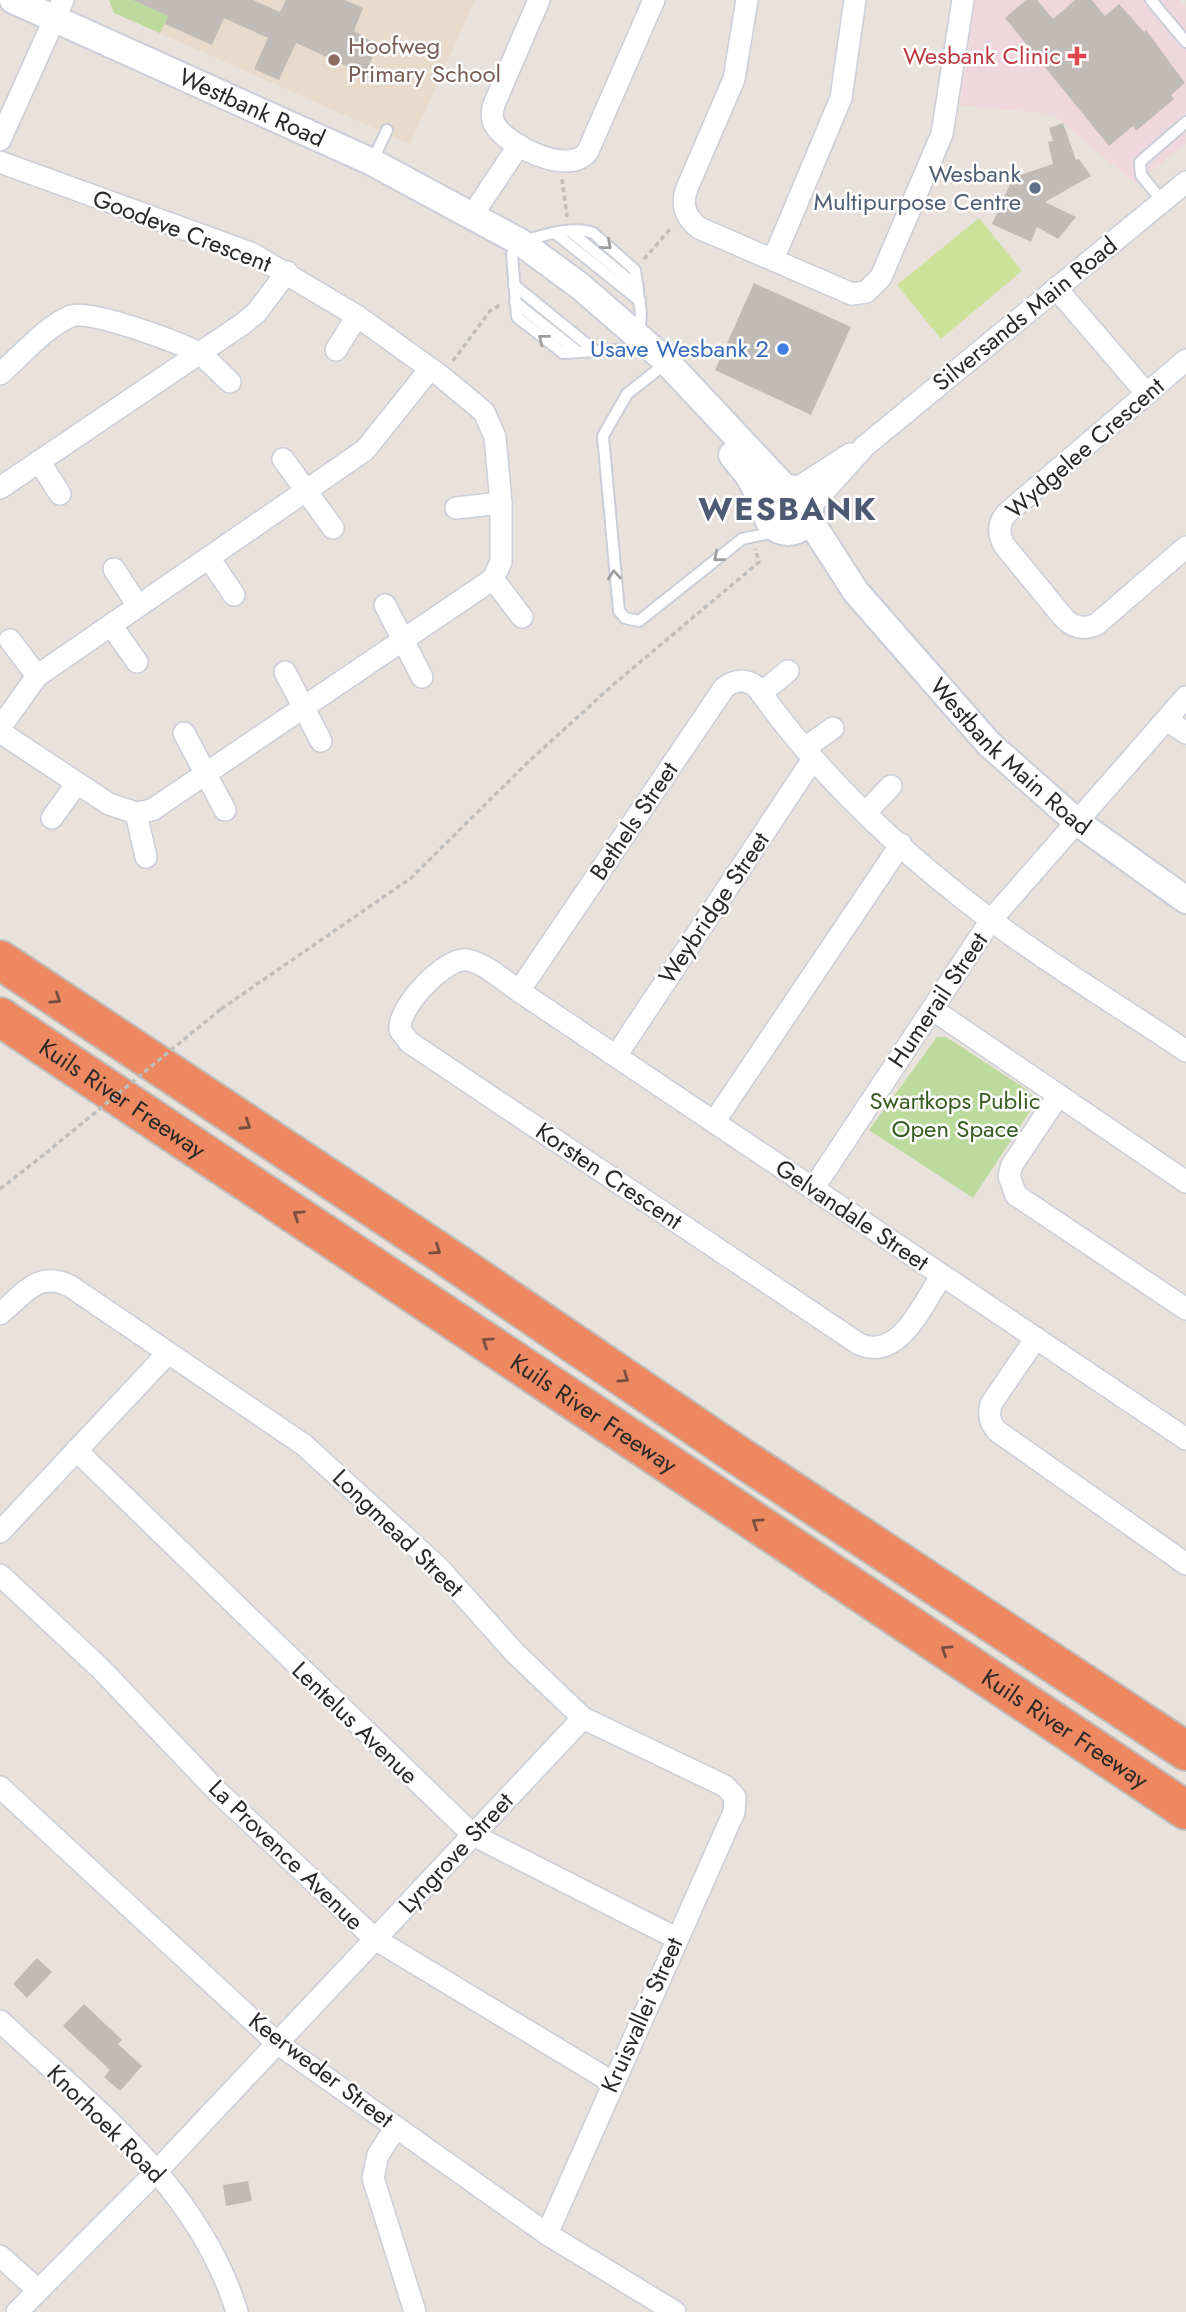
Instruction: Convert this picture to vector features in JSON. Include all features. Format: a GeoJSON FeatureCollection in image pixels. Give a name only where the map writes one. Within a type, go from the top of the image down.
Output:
{"type":"FeatureCollection","features":[{"type":"Feature","properties":{"kind":"highway","name":"Kuils River Freeway"},"geometry":{"type":"LineString","coordinates":[[0,960],[450,1259],[747,1461],[1186,1751]]}},
{"type":"Feature","properties":{"kind":"highway","name":"Kuils River Freeway"},"geometry":{"type":"LineString","coordinates":[[0,1017],[1186,1810]]}},
{"type":"Feature","properties":{"kind":"street","name":"Westbank Road"},"geometry":{"type":"LineString","coordinates":[[13,0],[59,10],[372,162],[478,221],[635,343],[795,511],[770,524],[765,507],[749,476],[714,432],[656,371],[635,343]]}},
{"type":"Feature","properties":{"kind":"street"},"geometry":{"type":"LineString","coordinates":[[539,0],[492,110],[498,129],[519,145],[561,163],[576,162],[588,151],[654,0]]}},
{"type":"Feature","properties":{"kind":"street"},"geometry":{"type":"LineString","coordinates":[[747,0],[734,79],[687,188],[684,197],[687,215],[699,228],[846,293],[866,292],[877,283],[942,134],[963,0]]}},
{"type":"Feature","properties":{"kind":"street"},"geometry":{"type":"LineString","coordinates":[[773,260],[841,98],[855,0]]}},
{"type":"Feature","properties":{"kind":"street"},"geometry":{"type":"LineString","coordinates":[[0,140],[59,10]]}},
{"type":"Feature","properties":{"kind":"street"},"geometry":{"type":"LineString","coordinates":[[478,221],[519,145]]}},
{"type":"Feature","properties":{"kind":"street","name":"Goodeve Crescent"},"geometry":{"type":"LineString","coordinates":[[0,162],[228,243],[287,272],[356,316],[436,373],[484,412],[495,437],[501,503],[501,562],[493,579]]}},
{"type":"Feature","properties":{"kind":"street","name":"Silversands Main Road"},"geometry":{"type":"LineString","coordinates":[[795,511],[822,470],[864,446],[1186,181]]}},
{"type":"Feature","properties":{"kind":"street"},"geometry":{"type":"LineString","coordinates":[[0,488],[257,312],[287,272]]}},
{"type":"Feature","properties":{"kind":"street"},"geometry":{"type":"LineString","coordinates":[[1056,288],[1147,394]]}},
{"type":"Feature","properties":{"kind":"street"},"geometry":{"type":"LineString","coordinates":[[0,374],[60,323],[72,316],[83,314],[106,319],[198,353],[230,382]]}},
{"type":"Feature","properties":{"kind":"street"},"geometry":{"type":"LineString","coordinates":[[336,350],[356,316]]}},
{"type":"Feature","properties":{"kind":"street","name":"Wydgelee Crescent"},"geometry":{"type":"LineString","coordinates":[[1186,360],[1007,513],[999,527],[1001,539],[1069,623],[1083,628],[1097,624],[1186,547]]}},
{"type":"Feature","properties":{"kind":"street"},"geometry":{"type":"LineString","coordinates":[[436,373],[365,450],[37,676],[0,730],[109,804],[136,813],[162,805],[493,579],[522,617]]}},
{"type":"Feature","properties":{"kind":"street"},"geometry":{"type":"LineString","coordinates":[[283,459],[333,528]]}},
{"type":"Feature","properties":{"kind":"street"},"geometry":{"type":"LineString","coordinates":[[39,461],[60,494]]}},
{"type":"Feature","properties":{"kind":"street"},"geometry":{"type":"LineString","coordinates":[[456,508],[501,503]]}},
{"type":"Feature","properties":{"kind":"street","name":"Westbank Main Road"},"geometry":{"type":"LineString","coordinates":[[795,511],[856,592],[989,744],[1077,822],[1186,900]]}},
{"type":"Feature","properties":{"kind":"street"},"geometry":{"type":"LineString","coordinates":[[209,558],[234,595]]}},
{"type":"Feature","properties":{"kind":"street"},"geometry":{"type":"LineString","coordinates":[[114,569],[138,606]]}},
{"type":"Feature","properties":{"kind":"street"},"geometry":{"type":"LineString","coordinates":[[385,605],[422,677]]}},
{"type":"Feature","properties":{"kind":"street"},"geometry":{"type":"LineString","coordinates":[[111,625],[137,662]]}},
{"type":"Feature","properties":{"kind":"street"},"geometry":{"type":"LineString","coordinates":[[10,640],[37,676]]}},
{"type":"Feature","properties":{"kind":"street"},"geometry":{"type":"LineString","coordinates":[[788,671],[761,693],[809,754],[901,844],[991,920],[1186,1051]]}},
{"type":"Feature","properties":{"kind":"street"},"geometry":{"type":"LineString","coordinates":[[285,673],[321,741]]}},
{"type":"Feature","properties":{"kind":"street","name":"Bethels Street"},"geometry":{"type":"LineString","coordinates":[[519,991],[724,688],[730,683],[745,681],[761,693]]}},
{"type":"Feature","properties":{"kind":"street","name":"Humerail Street"},"geometry":{"type":"LineString","coordinates":[[813,1188],[991,920],[1186,697]]}},
{"type":"Feature","properties":{"kind":"street"},"geometry":{"type":"LineString","coordinates":[[1167,720],[1186,733]]}},
{"type":"Feature","properties":{"kind":"street"},"geometry":{"type":"LineString","coordinates":[[809,754],[833,728]]}},
{"type":"Feature","properties":{"kind":"street"},"geometry":{"type":"LineString","coordinates":[[184,733],[225,810]]}},
{"type":"Feature","properties":{"kind":"street","name":"Weybridge Street"},"geometry":{"type":"LineString","coordinates":[[616,1056],[809,754]]}},
{"type":"Feature","properties":{"kind":"street"},"geometry":{"type":"LineString","coordinates":[[52,818],[77,783]]}},
{"type":"Feature","properties":{"kind":"street"},"geometry":{"type":"LineString","coordinates":[[867,811],[891,786]]}},
{"type":"Feature","properties":{"kind":"street"},"geometry":{"type":"LineString","coordinates":[[136,813],[146,857]]}},
{"type":"Feature","properties":{"kind":"street"},"geometry":{"type":"LineString","coordinates":[[714,1122],[901,844]]}},
{"type":"Feature","properties":{"kind":"street","name":"Korsten Crescent"},"geometry":{"type":"LineString","coordinates":[[519,991],[474,962],[457,961],[445,967],[407,1006],[401,1016],[400,1030],[409,1042],[867,1347],[884,1347],[898,1338],[942,1275]]}},
{"type":"Feature","properties":{"kind":"street","name":"Gelvandale Street"},"geometry":{"type":"LineString","coordinates":[[519,991],[1186,1439]]}},
{"type":"Feature","properties":{"kind":"street"},"geometry":{"type":"LineString","coordinates":[[932,1009],[1186,1182]]}},
{"type":"Feature","properties":{"kind":"street"},"geometry":{"type":"LineString","coordinates":[[1058,1096],[1012,1165],[1009,1176],[1016,1195],[1186,1309]]}},
{"type":"Feature","properties":{"kind":"street","name":"Longmead Street"},"geometry":{"type":"LineString","coordinates":[[0,1314],[31,1288],[49,1279],[70,1286],[278,1427],[323,1462],[439,1568],[515,1653],[583,1718],[725,1786],[734,1797]]}},
{"type":"Feature","properties":{"kind":"street"},"geometry":{"type":"LineString","coordinates":[[1036,1338],[991,1404],[988,1414],[991,1423],[997,1432],[1186,1564]]}},
{"type":"Feature","properties":{"kind":"street"},"geometry":{"type":"LineString","coordinates":[[0,1532],[168,1353]]}},
{"type":"Feature","properties":{"kind":"street","name":"Lentelus Avenue"},"geometry":{"type":"LineString","coordinates":[[76,1450],[473,1835],[676,1938]]}},
{"type":"Feature","properties":{"kind":"street","name":"La Provence Avenue"},"geometry":{"type":"LineString","coordinates":[[0,1575],[100,1668],[217,1791],[375,1939],[612,2082]]}},
{"type":"Feature","properties":{"kind":"street","name":"Lyngrove Street"},"geometry":{"type":"LineString","coordinates":[[17,2312],[157,2171],[583,1718]]}},
{"type":"Feature","properties":{"kind":"street","name":"Keerweder Street"},"geometry":{"type":"LineString","coordinates":[[0,1787],[277,2043],[547,2234],[661,2308]]}},
{"type":"Feature","properties":{"kind":"street","name":"Kruisvallei Street"},"geometry":{"type":"LineString","coordinates":[[547,2234],[612,2082],[734,1812],[734,1797]]}},
{"type":"Feature","properties":{"kind":"street","name":"Knorhoek Road"},"geometry":{"type":"LineString","coordinates":[[0,2021],[157,2171],[206,2239],[237,2312]]}},
{"type":"Feature","properties":{"kind":"street"},"geometry":{"type":"LineString","coordinates":[[396,2127],[378,2155],[373,2178],[415,2312]]}},
{"type":"Feature","properties":{"kind":"street"},"geometry":{"type":"LineString","coordinates":[[0,2256],[38,2290]]}},
{"type":"Feature","properties":{"kind":"lane"},"geometry":{"type":"LineString","coordinates":[[1151,0],[1186,42]]}},
{"type":"Feature","properties":{"kind":"lane"},"geometry":{"type":"LineString","coordinates":[[1162,201],[1141,175],[1138,167],[1143,159],[1186,122]]}},
{"type":"Feature","properties":{"kind":"lane"},"geometry":{"type":"LineString","coordinates":[[372,162],[387,130]]}},
{"type":"Feature","properties":{"kind":"lane"},"geometry":{"type":"LineString","coordinates":[[570,228],[638,287],[640,301],[635,343],[578,352],[510,303],[516,248],[555,233],[570,228]]}},
{"type":"Feature","properties":{"kind":"lane"},"geometry":{"type":"LineString","coordinates":[[555,233],[640,301]]}},
{"type":"Feature","properties":{"kind":"lane"},"geometry":{"type":"LineString","coordinates":[[514,285],[595,351]]}},
{"type":"Feature","properties":{"kind":"lane"},"geometry":{"type":"LineString","coordinates":[[656,371],[627,394],[603,436],[619,611],[625,618],[639,621],[742,539],[795,511]]}},
{"type":"Feature","properties":{"kind":"path"},"geometry":{"type":"LineString","coordinates":[[561,163],[570,228]]}},
{"type":"Feature","properties":{"kind":"path"},"geometry":{"type":"LineString","coordinates":[[639,265],[687,215]]}},
{"type":"Feature","properties":{"kind":"path"},"geometry":{"type":"LineString","coordinates":[[436,373],[490,311],[499,304],[510,303]]}},
{"type":"Feature","properties":{"kind":"path"},"geometry":{"type":"LineString","coordinates":[[0,1189],[220,1009],[411,878],[546,745],[759,562],[754,544]]}},
{"type":"Feature","properties":{"kind":"shaded area","name":"Hoofweg Primary School"},"geometry":{"type":"Polygon","coordinates":[[[109,0],[475,0],[410,144],[114,13],[109,0]]]}},
{"type":"Feature","properties":{"kind":"shaded area","name":"Wesbank Clinic"},"geometry":{"type":"Polygon","coordinates":[[[975,0],[1180,0],[1186,8],[1186,143],[1136,184],[1052,114],[960,105],[975,0]]]}},
{"type":"Feature","properties":{"kind":"green space"},"geometry":{"type":"Polygon","coordinates":[[[109,0],[147,0],[145,5],[168,16],[160,33],[114,13],[109,0]]]}},
{"type":"Feature","properties":{"kind":"green space"},"geometry":{"type":"Polygon","coordinates":[[[979,218],[1022,271],[941,339],[897,285],[979,218]]]}},
{"type":"Feature","properties":{"kind":"green space","name":"Swartkops Public Open Space"},"geometry":{"type":"Polygon","coordinates":[[[937,1037],[946,1037],[1029,1091],[1036,1102],[973,1198],[869,1130],[937,1037]]]}},
{"type":"Feature","properties":{"kind":"building"},"geometry":{"type":"Polygon","coordinates":[[[133,0],[253,0],[280,12],[286,0],[345,0],[363,8],[354,31],[378,45],[366,72],[358,68],[357,71],[296,43],[279,80],[254,69],[268,38],[224,18],[212,45],[165,24],[168,16],[133,0]]]}},
{"type":"Feature","properties":{"kind":"building"},"geometry":{"type":"Polygon","coordinates":[[[1026,0],[1037,0],[1053,19],[1075,0],[1092,0],[1105,16],[1119,4],[1144,32],[1146,30],[1185,83],[1171,95],[1174,99],[1136,131],[1133,126],[1109,146],[1005,18],[1026,0]]]}},
{"type":"Feature","properties":{"kind":"building"},"geometry":{"type":"Polygon","coordinates":[[[1063,123],[1076,160],[1079,159],[1091,176],[1045,202],[1076,217],[1058,239],[1037,227],[1031,242],[992,224],[1011,182],[1021,179],[1020,175],[1053,164],[1048,142],[1053,141],[1049,128],[1063,123]]]}},
{"type":"Feature","properties":{"kind":"building","name":"Usave Wesbank 2"},"geometry":{"type":"Polygon","coordinates":[[[754,283],[851,327],[811,415],[715,370],[754,283]]]}},
{"type":"Feature","properties":{"kind":"building"},"geometry":{"type":"Polygon","coordinates":[[[37,1958],[52,1972],[27,1998],[13,1984],[37,1958]]]}},
{"type":"Feature","properties":{"kind":"building"},"geometry":{"type":"Polygon","coordinates":[[[84,2004],[122,2040],[118,2044],[142,2066],[120,2091],[104,2077],[110,2070],[63,2026],[84,2004]]]}},
{"type":"Feature","properties":{"kind":"building"},"geometry":{"type":"Polygon","coordinates":[[[248,2181],[252,2201],[226,2206],[223,2185],[248,2181]]]}},
{"type":"Feature","properties":{"kind":"place","name":"Wesbank Clinic"},"geometry":{"type":"Point","coordinates":[1077,56]}},
{"type":"Feature","properties":{"kind":"place","name":"Hoofweg Primary School"},"geometry":{"type":"Point","coordinates":[334,60]}},
{"type":"Feature","properties":{"kind":"place","name":"Wesbank Multipurpose Centre"},"geometry":{"type":"Point","coordinates":[1035,188]}},
{"type":"Feature","properties":{"kind":"place","name":"Usave Wesbank 2"},"geometry":{"type":"Point","coordinates":[783,349]}},
{"type":"Feature","properties":{"kind":"district","name":"WESBANK"},"geometry":{"type":"Point","coordinates":[788,509]}}]}
